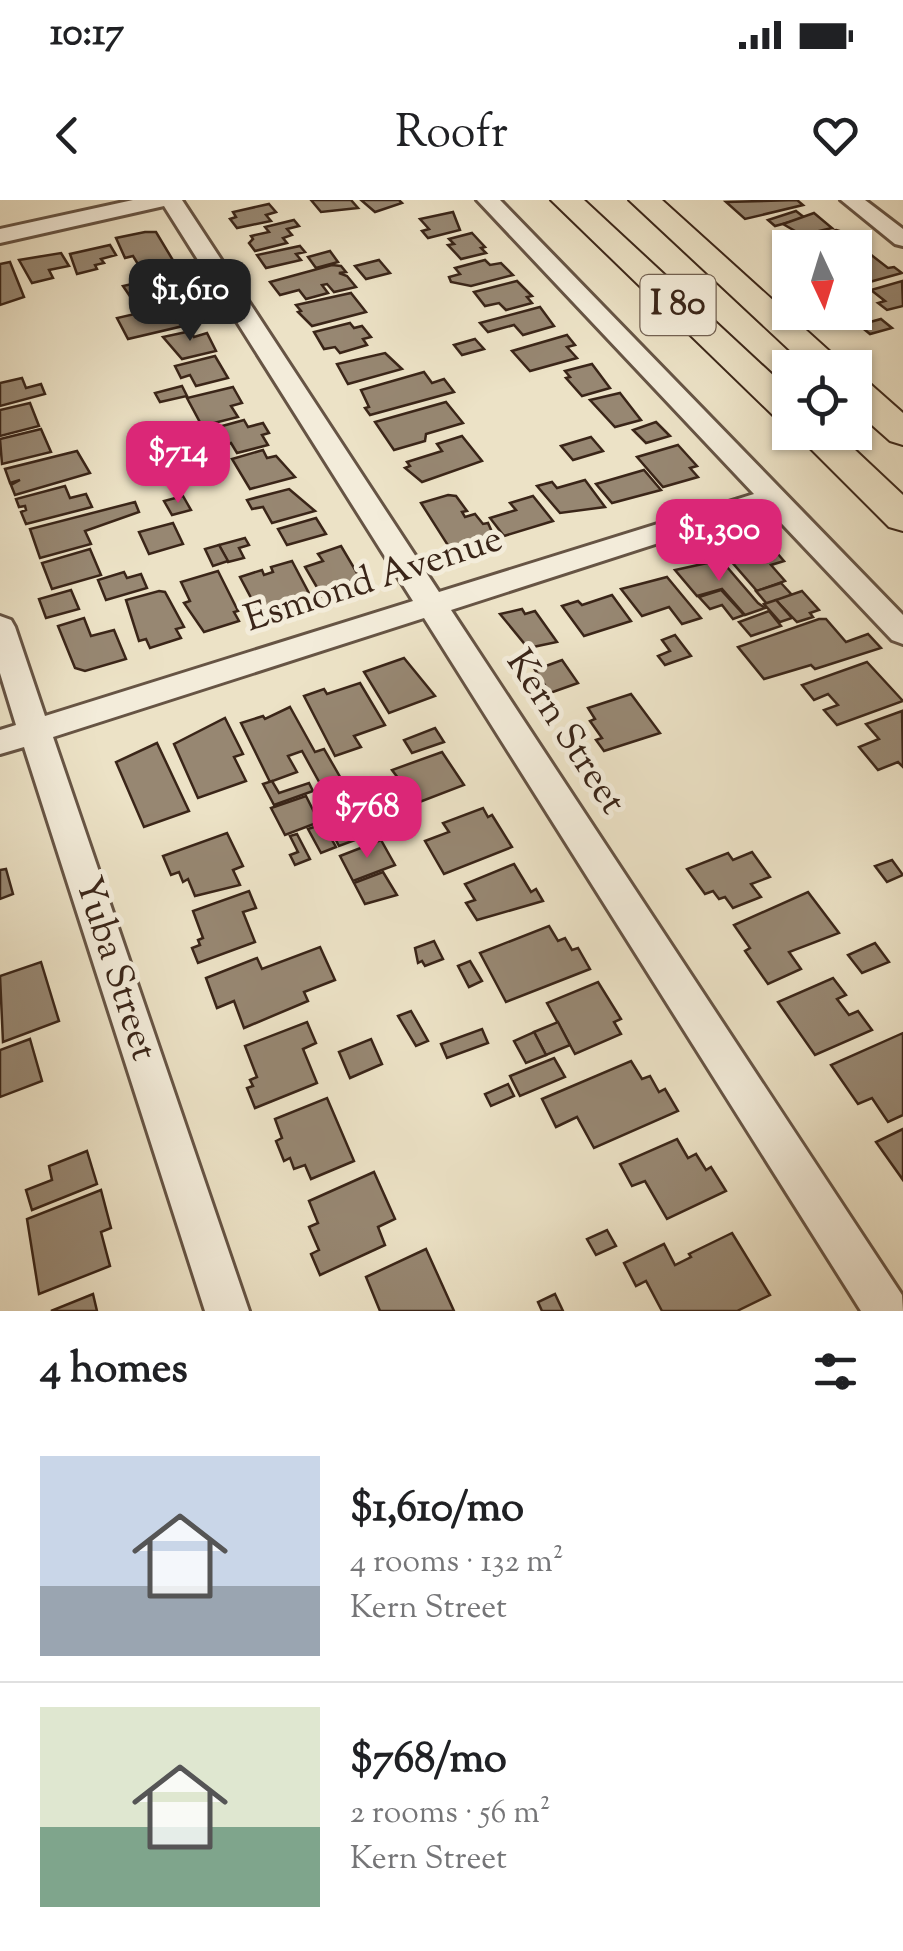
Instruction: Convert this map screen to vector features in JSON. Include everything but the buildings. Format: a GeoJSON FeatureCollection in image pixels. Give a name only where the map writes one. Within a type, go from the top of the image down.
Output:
{"type":"FeatureCollection","features":[{"type":"Feature","properties":{"kind":"highway","name":"I 80"},"geometry":{"type":"LineString","coordinates":[[566,200],[772,394]]}},
{"type":"Feature","properties":{"kind":"highway","name":"I 80"},"geometry":{"type":"LineString","coordinates":[[644,200],[810,350]]}},
{"type":"Feature","properties":{"kind":"highway"},"geometry":{"type":"LineString","coordinates":[[872,405],[903,433]]}},
{"type":"Feature","properties":{"kind":"highway"},"geometry":{"type":"LineString","coordinates":[[832,450],[903,518]]}},
{"type":"Feature","properties":{"kind":"street"},"geometry":{"type":"LineString","coordinates":[[0,236],[162,200]]}},
{"type":"Feature","properties":{"kind":"street","name":"Kern Street"},"geometry":{"type":"LineString","coordinates":[[171,200],[886,1311]]}},
{"type":"Feature","properties":{"kind":"street"},"geometry":{"type":"LineString","coordinates":[[488,200],[903,633]]}},
{"type":"Feature","properties":{"kind":"street"},"geometry":{"type":"LineString","coordinates":[[852,200],[903,239]]}},
{"type":"Feature","properties":{"kind":"street","name":"Esmond Avenue"},"geometry":{"type":"LineString","coordinates":[[17,736],[773,497]]}},
{"type":"Feature","properties":{"kind":"street","name":"Yuba Street"},"geometry":{"type":"LineString","coordinates":[[0,628],[17,736],[227,1311]]}}]}
